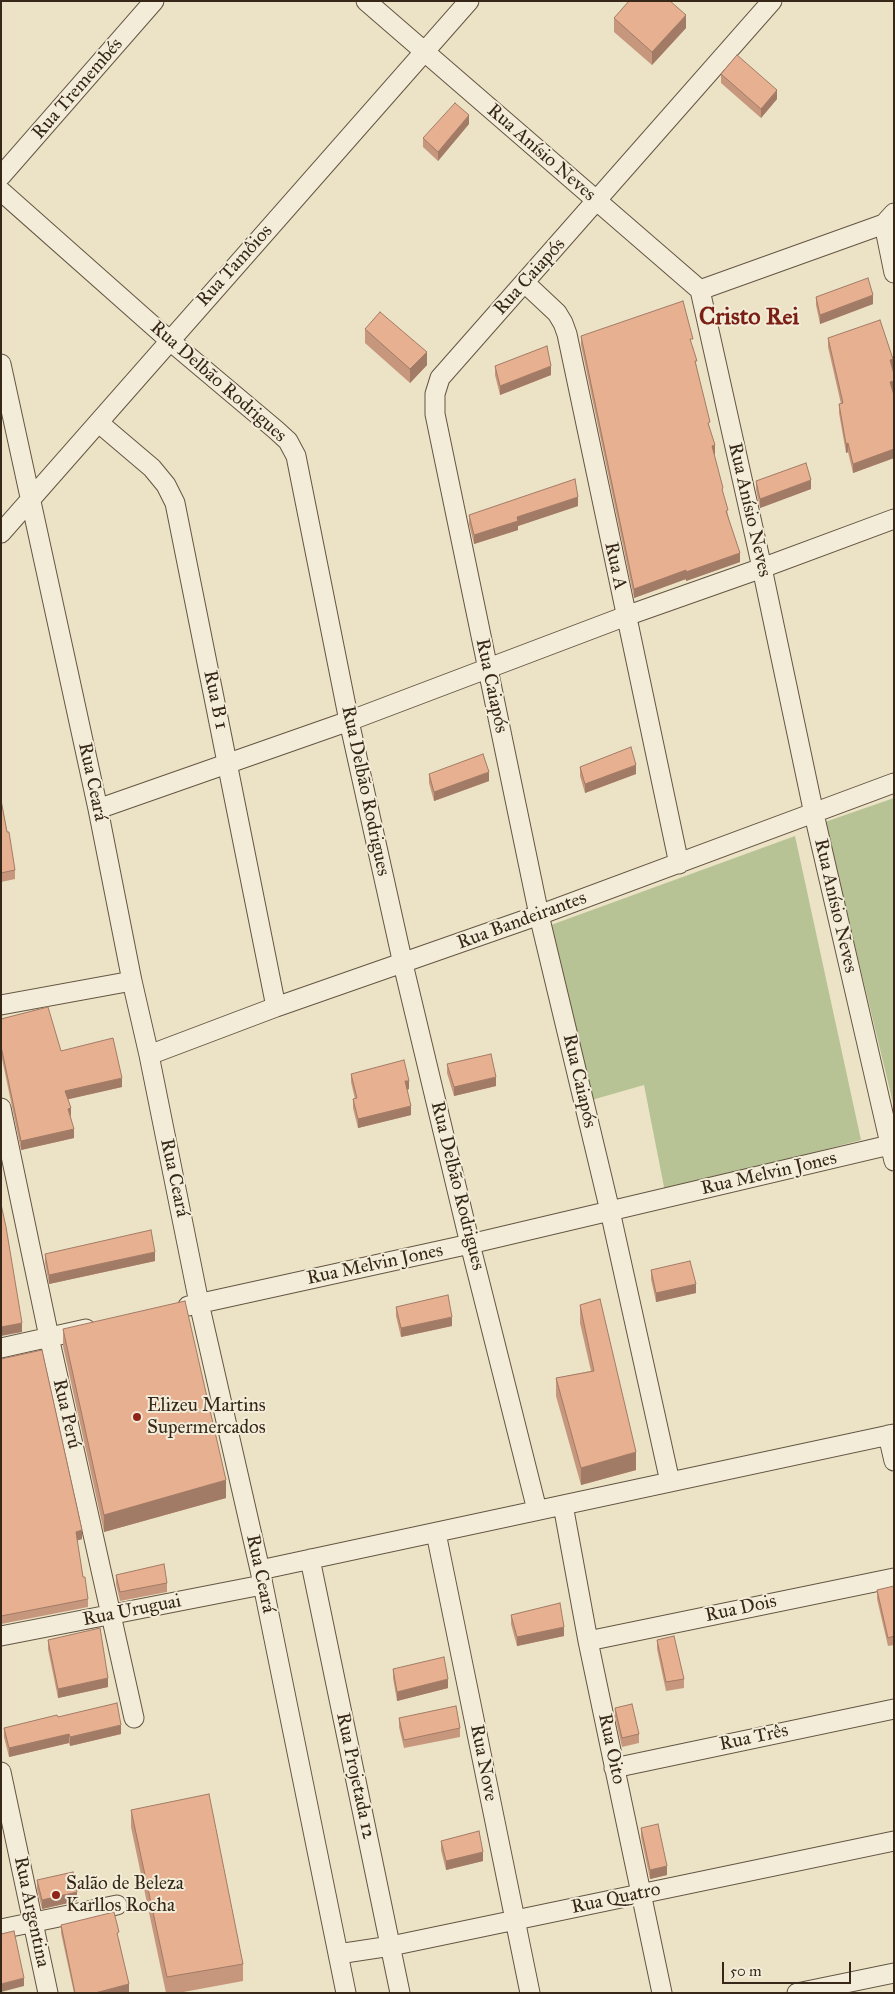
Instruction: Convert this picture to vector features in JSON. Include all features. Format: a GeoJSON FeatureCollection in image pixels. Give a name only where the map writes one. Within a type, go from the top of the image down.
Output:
{"type":"FeatureCollection","features":[{"type":"Feature","properties":{"kind":"street","name":"Rua Tremembés"},"geometry":{"type":"LineString","coordinates":[[1,176],[154,1]]}},
{"type":"Feature","properties":{"kind":"street","name":"Rua Anísio Neves"},"geometry":{"type":"LineString","coordinates":[[366,1],[700,290],[814,814],[892,1150]]}},
{"type":"Feature","properties":{"kind":"street","name":"Rua Tamôios"},"geometry":{"type":"LineString","coordinates":[[1,532],[469,1]]}},
{"type":"Feature","properties":{"kind":"street","name":"Rua Caiapós"},"geometry":{"type":"LineString","coordinates":[[670,1482],[610,1211],[539,915],[435,414],[435,394],[440,378],[772,1]]}},
{"type":"Feature","properties":{"kind":"street","name":"Rua Delbão Rodrigues"},"geometry":{"type":"LineString","coordinates":[[1,191],[169,340],[276,430],[288,441],[296,456],[349,721],[403,964],[470,1244],[538,1510]]}},
{"type":"Feature","properties":{"kind":"street"},"geometry":{"type":"LineString","coordinates":[[700,290],[889,218],[894,273]]}},
{"type":"Feature","properties":{"kind":"street","name":"Rua A"},"geometry":{"type":"LineString","coordinates":[[525,283],[557,313],[563,322],[567,334],[679,864]]}},
{"type":"Feature","properties":{"kind":"street","name":"Rua Ceará"},"geometry":{"type":"LineString","coordinates":[[1,364],[98,809],[199,1303],[261,1577],[346,1993]]}},
{"type":"Feature","properties":{"kind":"street","name":"Rua B 1"},"geometry":{"type":"LineString","coordinates":[[99,423],[152,468],[166,485],[175,503],[276,1007]]}},
{"type":"Feature","properties":{"kind":"street"},"geometry":{"type":"LineString","coordinates":[[98,809],[349,721],[626,616],[894,519]]}},
{"type":"Feature","properties":{"kind":"street","name":"Rua Bandeirantes"},"geometry":{"type":"LineString","coordinates":[[149,1055],[276,1007],[403,964],[679,864],[894,783]]}},
{"type":"Feature","properties":{"kind":"street"},"geometry":{"type":"LineString","coordinates":[[1,1005],[132,981]]}},
{"type":"Feature","properties":{"kind":"street","name":"Rua Perú"},"geometry":{"type":"LineString","coordinates":[[1,1108],[49,1337],[134,1718]]}},
{"type":"Feature","properties":{"kind":"street","name":"Rua Melvin Jones"},"geometry":{"type":"LineString","coordinates":[[171,1310],[610,1211],[892,1150]]}},
{"type":"Feature","properties":{"kind":"street"},"geometry":{"type":"LineString","coordinates":[[1,1348],[105,1324]]}},
{"type":"Feature","properties":{"kind":"street"},"geometry":{"type":"LineString","coordinates":[[891,1435],[894,1462]]}},
{"type":"Feature","properties":{"kind":"street","name":"Rua Uruguai"},"geometry":{"type":"LineString","coordinates":[[1,1636],[111,1615],[261,1577],[310,1559],[891,1435]]}},
{"type":"Feature","properties":{"kind":"street","name":"Rua Oito"},"geometry":{"type":"LineString","coordinates":[[563,1505],[588,1641],[662,1993]]}},
{"type":"Feature","properties":{"kind":"street","name":"Rua Nove"},"geometry":{"type":"LineString","coordinates":[[436,1532],[530,1993]]}},
{"type":"Feature","properties":{"kind":"street","name":"Rua Projetada 12"},"geometry":{"type":"LineString","coordinates":[[310,1559],[400,1993]]}},
{"type":"Feature","properties":{"kind":"street","name":"Rua Dois"},"geometry":{"type":"LineString","coordinates":[[588,1641],[894,1578]]}},
{"type":"Feature","properties":{"kind":"street","name":"Rua Três"},"geometry":{"type":"LineString","coordinates":[[614,1768],[894,1709]]}},
{"type":"Feature","properties":{"kind":"street","name":"Rua Argentina"},"geometry":{"type":"LineString","coordinates":[[1,1772],[48,1993]]}},
{"type":"Feature","properties":{"kind":"street","name":"Rua Quatro"},"geometry":{"type":"LineString","coordinates":[[338,1954],[391,1946],[515,1921],[894,1841]]}},
{"type":"Feature","properties":{"kind":"street"},"geometry":{"type":"LineString","coordinates":[[1,1928],[117,1905]]}},
{"type":"Feature","properties":{"kind":"street"},"geometry":{"type":"LineString","coordinates":[[797,1993],[894,1973]]}},
{"type":"Feature","properties":{"kind":"green space"},"geometry":{"type":"Polygon","coordinates":[[[894,798],[894,1107],[825,822],[894,798]]]}},
{"type":"Feature","properties":{"kind":"green space"},"geometry":{"type":"Polygon","coordinates":[[[795,836],[861,1140],[665,1192],[644,1085],[588,1101],[551,925],[795,836]]]}},
{"type":"Feature","properties":{"kind":"building"},"geometry":{"type":"Polygon","coordinates":[[[629,1],[670,1],[686,15],[652,52],[614,18],[629,1]]]}},
{"type":"Feature","properties":{"kind":"building"},"geometry":{"type":"Polygon","coordinates":[[[737,55],[777,90],[761,109],[721,74],[737,55]]]}},
{"type":"Feature","properties":{"kind":"building"},"geometry":{"type":"Polygon","coordinates":[[[455,103],[469,115],[438,152],[423,138],[455,103]]]}},
{"type":"Feature","properties":{"kind":"building"},"geometry":{"type":"Polygon","coordinates":[[[868,278],[873,295],[820,315],[816,297],[868,278]]]}},
{"type":"Feature","properties":{"kind":"building"},"geometry":{"type":"Polygon","coordinates":[[[683,301],[693,339],[690,339],[697,361],[695,361],[710,422],[708,423],[715,445],[712,446],[728,510],[726,511],[740,553],[634,589],[581,336],[683,301]]]}},
{"type":"Feature","properties":{"kind":"building"},"geometry":{"type":"Polygon","coordinates":[[[380,312],[427,352],[410,369],[365,329],[380,312]]]}},
{"type":"Feature","properties":{"kind":"building"},"geometry":{"type":"Polygon","coordinates":[[[880,320],[893,359],[890,360],[894,381],[890,382],[894,395],[894,449],[853,464],[848,443],[846,444],[839,404],[843,403],[828,338],[880,320]]]}},
{"type":"Feature","properties":{"kind":"building"},"geometry":{"type":"Polygon","coordinates":[[[547,346],[551,366],[500,386],[495,366],[547,346]]]}},
{"type":"Feature","properties":{"kind":"building"},"geometry":{"type":"Polygon","coordinates":[[[806,463],[811,480],[760,499],[756,481],[806,463]]]}},
{"type":"Feature","properties":{"kind":"building"},"geometry":{"type":"Polygon","coordinates":[[[575,479],[578,497],[517,517],[518,521],[474,535],[469,515],[575,479]]]}},
{"type":"Feature","properties":{"kind":"building"},"geometry":{"type":"Polygon","coordinates":[[[631,747],[636,765],[585,784],[580,767],[631,747]]]}},
{"type":"Feature","properties":{"kind":"building"},"geometry":{"type":"Polygon","coordinates":[[[483,754],[489,772],[434,792],[429,774],[483,754]]]}},
{"type":"Feature","properties":{"kind":"building"},"geometry":{"type":"Polygon","coordinates":[[[1,800],[7,832],[9,832],[15,870],[1,873],[1,800]]]}},
{"type":"Feature","properties":{"kind":"building"},"geometry":{"type":"Polygon","coordinates":[[[48,1007],[61,1051],[113,1038],[122,1078],[65,1091],[71,1108],[68,1109],[74,1129],[21,1141],[1,1046],[1,1019],[48,1007]]]}},
{"type":"Feature","properties":{"kind":"building"},"geometry":{"type":"Polygon","coordinates":[[[491,1054],[496,1077],[454,1087],[447,1064],[491,1054]]]}},
{"type":"Feature","properties":{"kind":"building"},"geometry":{"type":"Polygon","coordinates":[[[404,1060],[409,1081],[405,1081],[411,1106],[358,1119],[353,1099],[357,1098],[351,1074],[404,1060]]]}},
{"type":"Feature","properties":{"kind":"building"},"geometry":{"type":"Polygon","coordinates":[[[1,1204],[22,1323],[1,1327],[1,1204]]]}},
{"type":"Feature","properties":{"kind":"building"},"geometry":{"type":"Polygon","coordinates":[[[151,1230],[155,1252],[49,1275],[45,1254],[151,1230]]]}},
{"type":"Feature","properties":{"kind":"building"},"geometry":{"type":"Polygon","coordinates":[[[690,1261],[696,1284],[656,1293],[651,1270],[690,1261]]]}},
{"type":"Feature","properties":{"kind":"building"},"geometry":{"type":"Polygon","coordinates":[[[448,1295],[452,1317],[401,1328],[396,1307],[448,1295]]]}},
{"type":"Feature","properties":{"kind":"building"},"geometry":{"type":"Polygon","coordinates":[[[600,1299],[636,1452],[581,1468],[556,1378],[594,1371],[580,1305],[600,1299]]]}},
{"type":"Feature","properties":{"kind":"building","name":"Elizeu Martins Supermercados"},"geometry":{"type":"Polygon","coordinates":[[[185,1301],[226,1480],[104,1515],[63,1329],[185,1301]]]}},
{"type":"Feature","properties":{"kind":"building"},"geometry":{"type":"Polygon","coordinates":[[[42,1350],[82,1530],[76,1532],[88,1599],[1,1616],[1,1359],[42,1350]]]}},
{"type":"Feature","properties":{"kind":"building"},"geometry":{"type":"Polygon","coordinates":[[[164,1564],[167,1583],[120,1592],[116,1575],[164,1564]]]}},
{"type":"Feature","properties":{"kind":"building"},"geometry":{"type":"Polygon","coordinates":[[[894,1586],[894,1636],[888,1638],[877,1590],[894,1586]]]}},
{"type":"Feature","properties":{"kind":"building"},"geometry":{"type":"Polygon","coordinates":[[[560,1603],[564,1627],[517,1637],[511,1615],[560,1603]]]}},
{"type":"Feature","properties":{"kind":"building"},"geometry":{"type":"Polygon","coordinates":[[[100,1628],[108,1678],[58,1689],[48,1640],[100,1628]]]}},
{"type":"Feature","properties":{"kind":"building"},"geometry":{"type":"Polygon","coordinates":[[[674,1636],[684,1679],[666,1682],[657,1640],[674,1636]]]}},
{"type":"Feature","properties":{"kind":"building"},"geometry":{"type":"Polygon","coordinates":[[[444,1657],[448,1679],[397,1692],[393,1669],[444,1657]]]}},
{"type":"Feature","properties":{"kind":"building"},"geometry":{"type":"Polygon","coordinates":[[[117,1703],[121,1725],[70,1737],[69,1734],[9,1748],[4,1728],[117,1703]]]}},
{"type":"Feature","properties":{"kind":"building"},"geometry":{"type":"Polygon","coordinates":[[[632,1704],[639,1734],[622,1738],[615,1708],[632,1704]]]}},
{"type":"Feature","properties":{"kind":"building"},"geometry":{"type":"Polygon","coordinates":[[[456,1706],[460,1728],[404,1740],[399,1718],[456,1706]]]}},
{"type":"Feature","properties":{"kind":"building"},"geometry":{"type":"Polygon","coordinates":[[[209,1794],[243,1964],[167,1977],[131,1810],[209,1794]]]}},
{"type":"Feature","properties":{"kind":"building"},"geometry":{"type":"Polygon","coordinates":[[[658,1824],[667,1866],[650,1870],[641,1828],[658,1824]]]}},
{"type":"Feature","properties":{"kind":"building"},"geometry":{"type":"Polygon","coordinates":[[[479,1831],[483,1852],[446,1861],[441,1841],[479,1831]]]}},
{"type":"Feature","properties":{"kind":"building"},"geometry":{"type":"Polygon","coordinates":[[[73,1872],[77,1892],[42,1900],[37,1880],[73,1872]]]}},
{"type":"Feature","properties":{"kind":"building"},"geometry":{"type":"Polygon","coordinates":[[[114,1912],[129,1984],[95,1993],[75,1993],[61,1925],[114,1912]]]}},
{"type":"Feature","properties":{"kind":"building"},"geometry":{"type":"Polygon","coordinates":[[[14,1931],[24,1978],[1,1984],[1,1934],[14,1931]]]}},
{"type":"Feature","properties":{"kind":"place","name":"Elizeu Martins Supermercados"},"geometry":{"type":"Point","coordinates":[137,1417]}},
{"type":"Feature","properties":{"kind":"place","name":"Salão de Beleza Karllos Rocha"},"geometry":{"type":"Point","coordinates":[56,1895]}},
{"type":"Feature","properties":{"kind":"district","name":"Cristo Rei"},"geometry":{"type":"Point","coordinates":[749,318]}}]}
